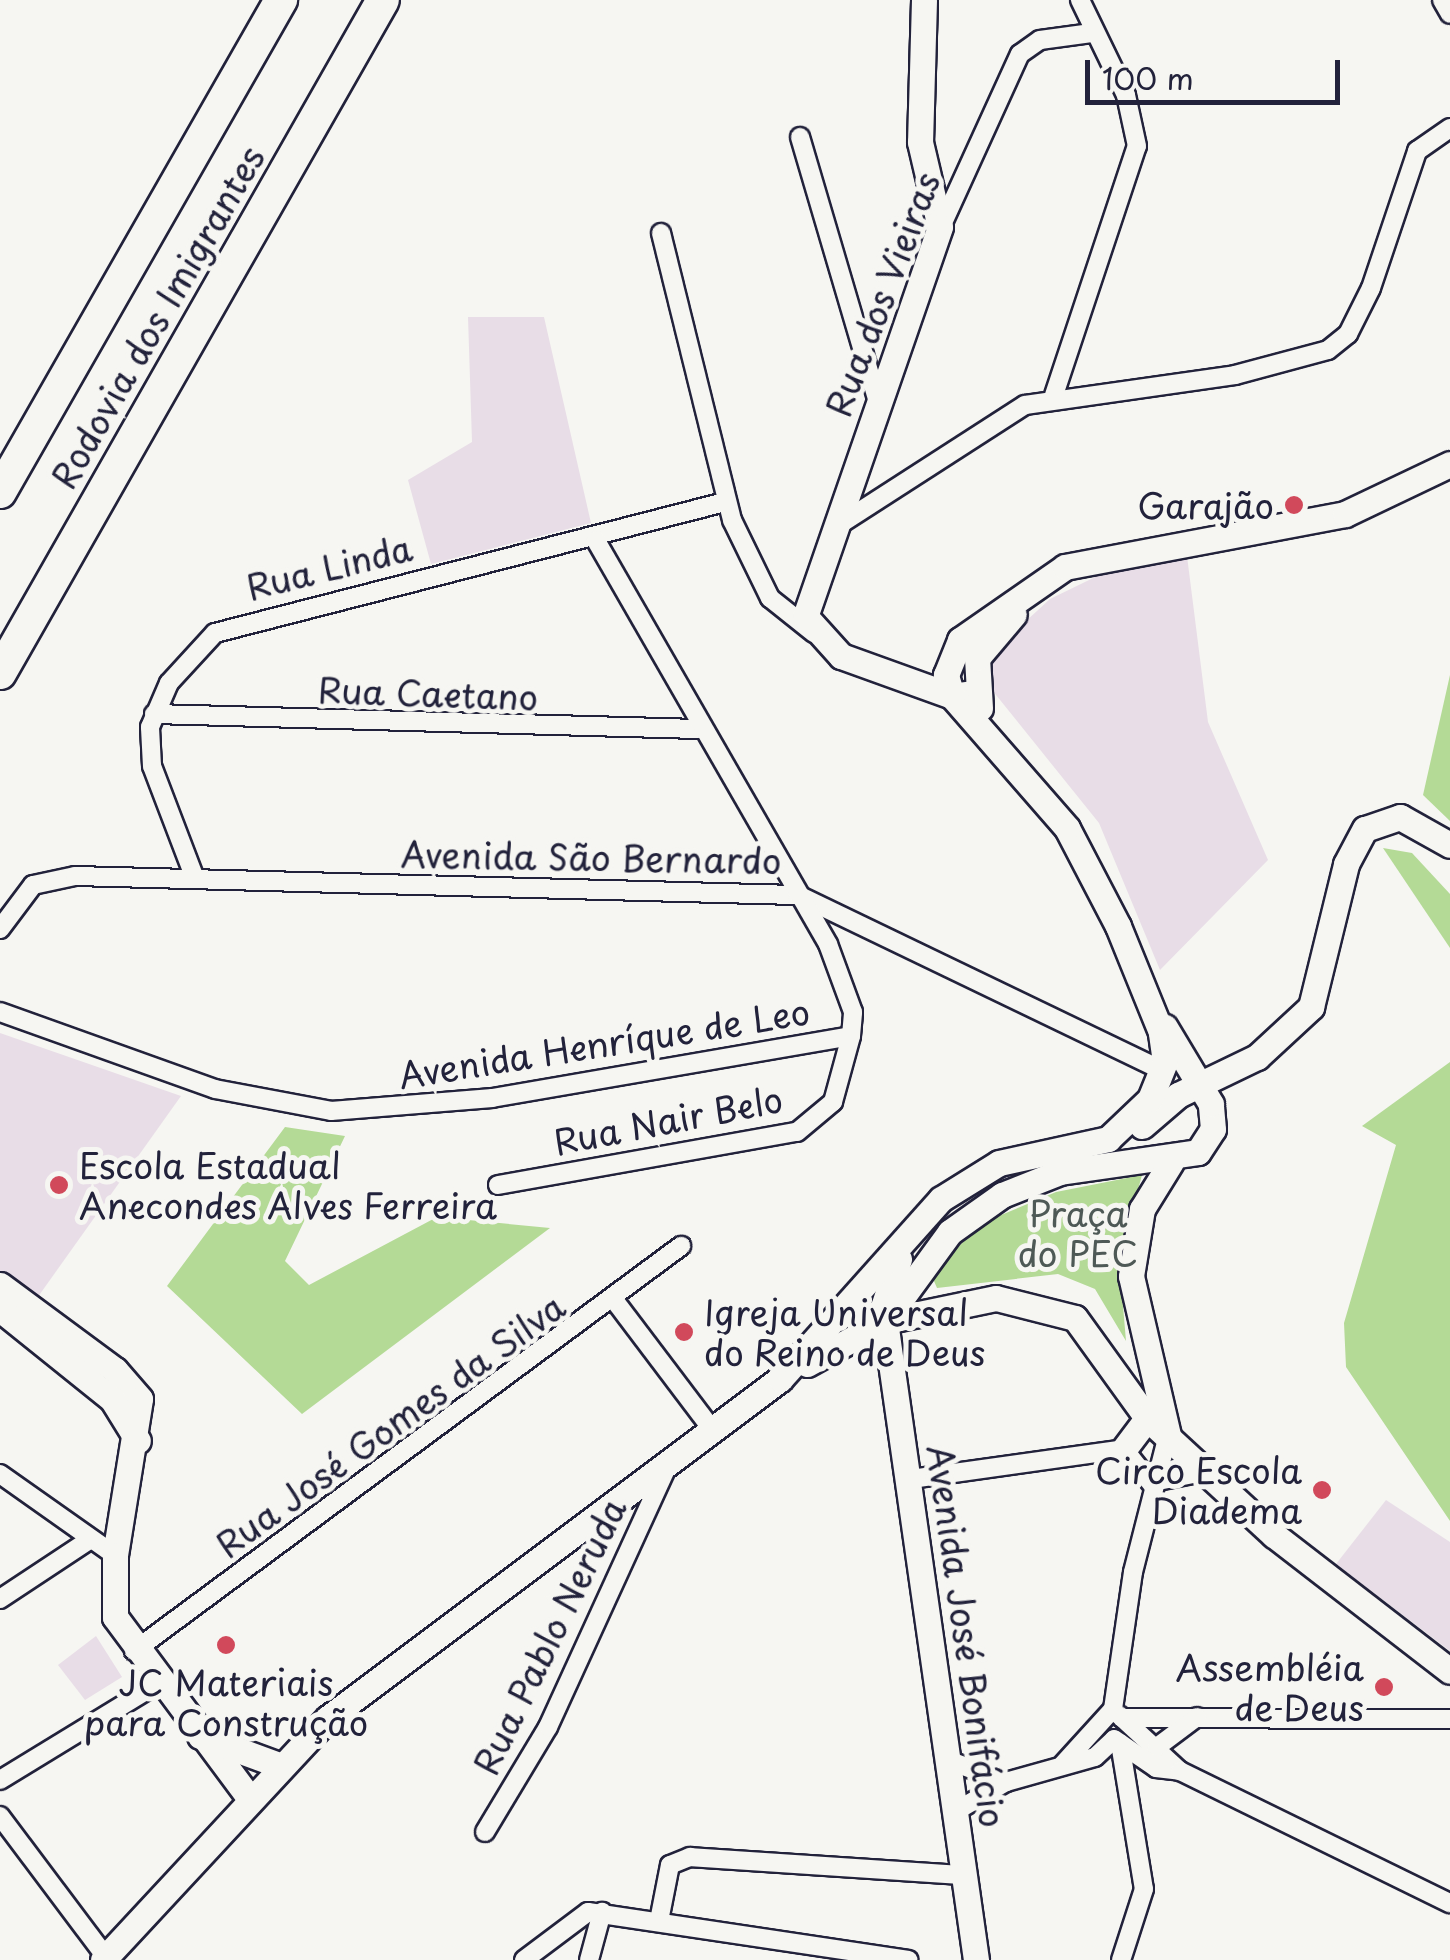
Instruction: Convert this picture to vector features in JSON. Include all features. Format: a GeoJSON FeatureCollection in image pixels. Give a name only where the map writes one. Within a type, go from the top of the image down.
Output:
{"type":"FeatureCollection","features":[{"type":"Feature","properties":{"kind":"highway","name":"Rodovia dos Imigrantes"},"geometry":{"type":"LineString","coordinates":[[0,492],[281,0]]}},
{"type":"Feature","properties":{"kind":"highway","name":"Rodovia dos Imigrantes"},"geometry":{"type":"LineString","coordinates":[[0,673],[384,0]]}},
{"type":"Feature","properties":{"kind":"main road"},"geometry":{"type":"LineString","coordinates":[[924,0],[920,142],[940,227]]}},
{"type":"Feature","properties":{"kind":"main road","name":"Rua dos Vieiras"},"geometry":{"type":"LineString","coordinates":[[814,633],[806,594],[834,528],[940,227]]}},
{"type":"Feature","properties":{"kind":"main road"},"geometry":{"type":"LineString","coordinates":[[884,1322],[950,1232],[1002,1195],[1100,1164],[1171,1162],[1198,1152],[1213,1130],[1200,1084],[1149,1002],[1068,828],[1003,752],[961,685],[974,626],[1076,564],[1345,514],[1450,464]]}},
{"type":"Feature","properties":{"kind":"main road"},"geometry":{"type":"LineString","coordinates":[[814,633],[841,656],[961,685]]}},
{"type":"Feature","properties":{"kind":"main road"},"geometry":{"type":"LineString","coordinates":[[780,1379],[913,1226],[999,1163],[1135,1133],[1200,1084],[1256,1056],[1311,1007],[1346,864],[1365,829],[1400,816],[1450,846]]}},
{"type":"Feature","properties":{"kind":"main road"},"geometry":{"type":"LineString","coordinates":[[1108,1138],[1144,1108],[1163,1071],[1149,1002]]}},
{"type":"Feature","properties":{"kind":"main road"},"geometry":{"type":"LineString","coordinates":[[1163,1071],[1200,1084]]}},
{"type":"Feature","properties":{"kind":"main road"},"geometry":{"type":"LineString","coordinates":[[1168,1435],[1132,1298],[1132,1253],[1142,1209],[1171,1162]]}},
{"type":"Feature","properties":{"kind":"main road","name":"Avenida José Bonifácio"},"geometry":{"type":"LineString","coordinates":[[913,1226],[888,1284],[884,1322],[953,1762],[976,1960]]}},
{"type":"Feature","properties":{"kind":"main road"},"geometry":{"type":"LineString","coordinates":[[0,1285],[51,1334]]}},
{"type":"Feature","properties":{"kind":"main road"},"geometry":{"type":"LineString","coordinates":[[104,1958],[279,1765],[388,1667],[667,1467],[780,1379],[884,1322],[996,1298],[1030,1300],[1075,1318],[1147,1418],[1202,1468],[1450,1671]]}},
{"type":"Feature","properties":{"kind":"main road"},"geometry":{"type":"LineString","coordinates":[[0,1309],[51,1334],[132,1386],[143,1412],[115,1555],[115,1617],[134,1651],[250,1799]]}},
{"type":"Feature","properties":{"kind":"main road"},"geometry":{"type":"LineString","coordinates":[[1112,1368],[1138,1368],[1147,1348]]}},
{"type":"Feature","properties":{"kind":"main road"},"geometry":{"type":"LineString","coordinates":[[1124,1449],[1147,1418]]}},
{"type":"Feature","properties":{"kind":"main road"},"geometry":{"type":"LineString","coordinates":[[1156,1482],[1202,1468]]}},
{"type":"Feature","properties":{"kind":"main road"},"geometry":{"type":"LineString","coordinates":[[200,1736],[279,1765]]}},
{"type":"Feature","properties":{"kind":"street"},"geometry":{"type":"LineString","coordinates":[[1054,395],[1137,146],[1126,95],[1092,34],[1080,0]]}},
{"type":"Feature","properties":{"kind":"street"},"geometry":{"type":"LineString","coordinates":[[1442,0],[1450,14]]}},
{"type":"Feature","properties":{"kind":"street","name":"Rua dos Vieiras"},"geometry":{"type":"LineString","coordinates":[[940,227],[1020,54],[1040,40],[1092,34]]}},
{"type":"Feature","properties":{"kind":"street"},"geometry":{"type":"LineString","coordinates":[[834,528],[997,421],[1054,395],[1235,375],[1328,350],[1348,334],[1372,288],[1416,152],[1450,128]]}},
{"type":"Feature","properties":{"kind":"street"},"geometry":{"type":"LineString","coordinates":[[800,137],[878,402]]}},
{"type":"Feature","properties":{"kind":"street"},"geometry":{"type":"LineString","coordinates":[[661,233],[725,502],[770,598],[814,633]]}},
{"type":"Feature","properties":{"kind":"street","name":"Rua Linda"},"geometry":{"type":"LineString","coordinates":[[194,876],[152,766],[154,714],[182,664],[231,626],[596,540],[725,502]]}},
{"type":"Feature","properties":{"kind":"street","name":"Avenida Henríque de Leo"},"geometry":{"type":"LineString","coordinates":[[0,1012],[215,1090],[332,1111],[492,1098],[851,1036],[848,995],[798,894],[700,729],[596,540]]}},
{"type":"Feature","properties":{"kind":"street","name":"Rua Caetano"},"geometry":{"type":"LineString","coordinates":[[154,714],[700,729]]}},
{"type":"Feature","properties":{"kind":"street","name":"Avenida São Bernardo"},"geometry":{"type":"LineString","coordinates":[[0,929],[33,885],[194,876],[798,894],[1163,1071]]}},
{"type":"Feature","properties":{"kind":"street","name":"Rua Nair Belo"},"geometry":{"type":"LineString","coordinates":[[498,1186],[797,1132],[832,1102],[851,1036]]}},
{"type":"Feature","properties":{"kind":"street","name":"Rua José Gomes da Silva"},"geometry":{"type":"LineString","coordinates":[[134,1651],[614,1301],[681,1246]]}},
{"type":"Feature","properties":{"kind":"street"},"geometry":{"type":"LineString","coordinates":[[614,1301],[714,1432]]}},
{"type":"Feature","properties":{"kind":"street"},"geometry":{"type":"LineString","coordinates":[[1121,1960],[1144,1890],[1124,1782],[1122,1730],[1114,1681],[1168,1435]]}},
{"type":"Feature","properties":{"kind":"street"},"geometry":{"type":"LineString","coordinates":[[911,1480],[1124,1449],[1156,1482]]}},
{"type":"Feature","properties":{"kind":"street","name":"Rua Pablo Neruda"},"geometry":{"type":"LineString","coordinates":[[485,1832],[548,1727],[667,1467]]}},
{"type":"Feature","properties":{"kind":"street"},"geometry":{"type":"LineString","coordinates":[[0,1474],[115,1555]]}},
{"type":"Feature","properties":{"kind":"street"},"geometry":{"type":"LineString","coordinates":[[0,1599],[89,1540]]}},
{"type":"Feature","properties":{"kind":"street"},"geometry":{"type":"LineString","coordinates":[[0,1780],[159,1683]]}},
{"type":"Feature","properties":{"kind":"street"},"geometry":{"type":"LineString","coordinates":[[1157,1747],[1197,1717]]}},
{"type":"Feature","properties":{"kind":"street"},"geometry":{"type":"LineString","coordinates":[[1062,1764],[1122,1730],[1197,1717],[1450,1719]]}},
{"type":"Feature","properties":{"kind":"street"},"geometry":{"type":"LineString","coordinates":[[1122,1730],[1157,1747],[1180,1771]]}},
{"type":"Feature","properties":{"kind":"street"},"geometry":{"type":"LineString","coordinates":[[958,1810],[1006,1782],[1095,1757],[1122,1730]]}},
{"type":"Feature","properties":{"kind":"street"},"geometry":{"type":"LineString","coordinates":[[1122,1730],[1156,1768],[1180,1771],[1450,1902]]}},
{"type":"Feature","properties":{"kind":"street"},"geometry":{"type":"LineString","coordinates":[[953,1762],[1006,1782]]}},
{"type":"Feature","properties":{"kind":"street"},"geometry":{"type":"LineString","coordinates":[[0,1816],[104,1958]]}},
{"type":"Feature","properties":{"kind":"street"},"geometry":{"type":"LineString","coordinates":[[658,1921],[670,1865],[690,1856],[964,1875]]}},
{"type":"Feature","properties":{"kind":"street"},"geometry":{"type":"LineString","coordinates":[[589,1960],[602,1912]]}},
{"type":"Feature","properties":{"kind":"street"},"geometry":{"type":"LineString","coordinates":[[524,1960],[574,1915],[602,1912],[908,1960]]}},
{"type":"Feature","properties":{"kind":"shaded area"},"geometry":{"type":"Polygon","coordinates":[[[468,317],[544,317],[591,523],[431,564],[408,480],[472,442],[468,317]]]}},
{"type":"Feature","properties":{"kind":"shaded area"},"geometry":{"type":"Polygon","coordinates":[[[1187,556],[1208,722],[1268,860],[1160,970],[1099,823],[992,690],[991,664],[999,646],[1050,599],[1122,564],[1187,556]]]}},
{"type":"Feature","properties":{"kind":"shaded area","name":"Escola Estadual Anecondes Alves Ferreira"},"geometry":{"type":"Polygon","coordinates":[[[0,1033],[181,1096],[35,1301],[0,1274],[0,1033]]]}},
{"type":"Feature","properties":{"kind":"shaded area"},"geometry":{"type":"Polygon","coordinates":[[[1386,1500],[1450,1542],[1450,1651],[1336,1564],[1386,1500]]]}},
{"type":"Feature","properties":{"kind":"shaded area"},"geometry":{"type":"Polygon","coordinates":[[[96,1636],[122,1677],[85,1700],[58,1665],[96,1636]]]}},
{"type":"Feature","properties":{"kind":"green space"},"geometry":{"type":"Polygon","coordinates":[[[1450,675],[1450,821],[1423,795],[1450,675]]]}},
{"type":"Feature","properties":{"kind":"green space"},"geometry":{"type":"Polygon","coordinates":[[[1383,848],[1412,853],[1450,894],[1450,948],[1383,848]]]}},
{"type":"Feature","properties":{"kind":"green space"},"geometry":{"type":"Polygon","coordinates":[[[1450,1062],[1450,1521],[1346,1367],[1344,1323],[1396,1145],[1362,1126],[1450,1062]]]}},
{"type":"Feature","properties":{"kind":"green space"},"geometry":{"type":"Polygon","coordinates":[[[285,1127],[345,1136],[285,1261],[309,1285],[437,1217],[550,1228],[302,1414],[167,1286],[285,1127]]]}},
{"type":"Feature","properties":{"kind":"green space","name":"Praça do PEC"},"geometry":{"type":"Polygon","coordinates":[[[1142,1175],[1119,1259],[1126,1341],[1095,1289],[1058,1274],[937,1288],[931,1274],[982,1223],[1056,1192],[1142,1175]]]}},
{"type":"Feature","properties":{"kind":"place","name":"Garajão"},"geometry":{"type":"Point","coordinates":[1294,505]}},
{"type":"Feature","properties":{"kind":"place","name":"Escola Estadual Anecondes Alves Ferreira"},"geometry":{"type":"Point","coordinates":[59,1185]}},
{"type":"Feature","properties":{"kind":"place","name":"Igreja Universal do Reino de Deus"},"geometry":{"type":"Point","coordinates":[684,1332]}},
{"type":"Feature","properties":{"kind":"place","name":"Circo Escola Diadema"},"geometry":{"type":"Point","coordinates":[1322,1490]}},
{"type":"Feature","properties":{"kind":"place","name":"JC Materiais para Construção"},"geometry":{"type":"Point","coordinates":[226,1645]}},
{"type":"Feature","properties":{"kind":"place","name":"Assembléia de Deus"},"geometry":{"type":"Point","coordinates":[1384,1687]}}]}
